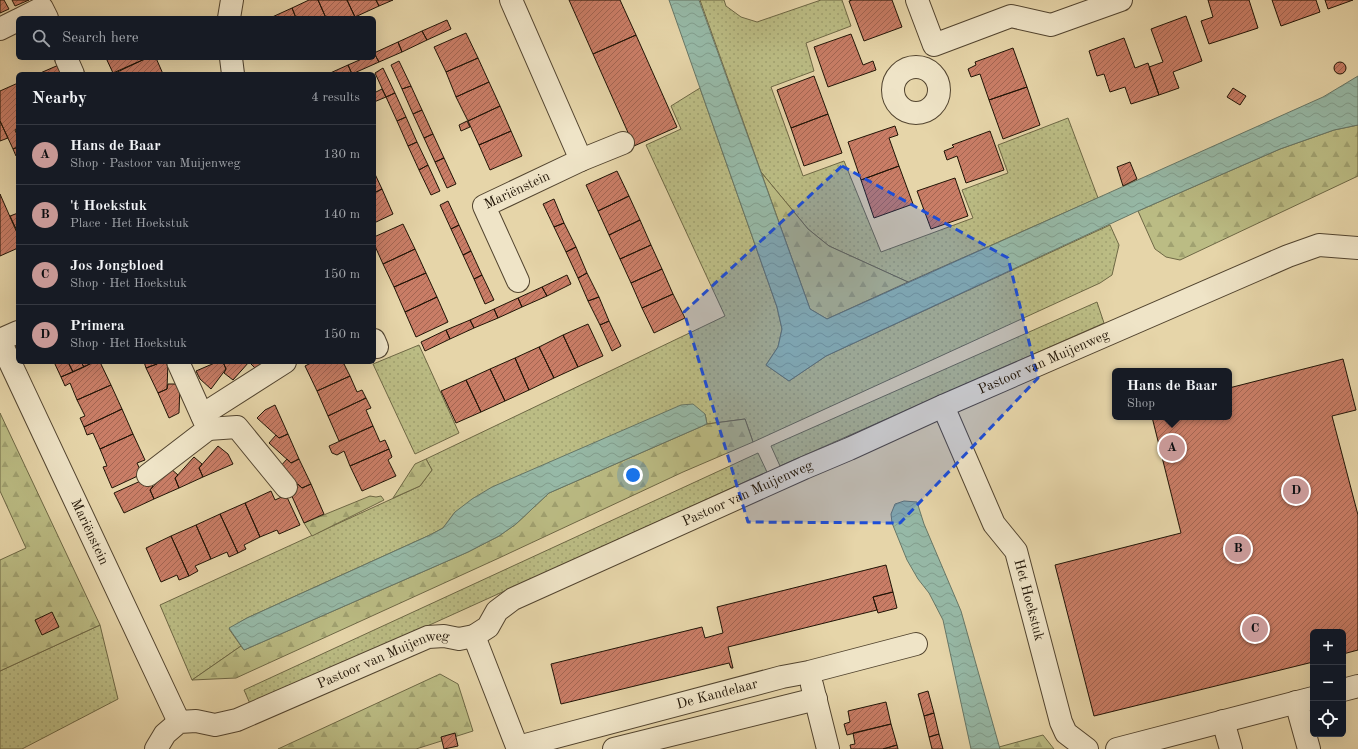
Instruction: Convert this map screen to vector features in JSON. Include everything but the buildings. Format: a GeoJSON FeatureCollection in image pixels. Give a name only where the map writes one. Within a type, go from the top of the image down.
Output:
{"type":"FeatureCollection","features":[{"type":"Feature","properties":{"kind":"street"},"geometry":{"type":"LineString","coordinates":[[229,16],[232,0]]}},
{"type":"Feature","properties":{"kind":"street"},"geometry":{"type":"LineString","coordinates":[[511,0],[581,160]]}},
{"type":"Feature","properties":{"kind":"street"},"geometry":{"type":"LineString","coordinates":[[918,0],[934,44]]}},
{"type":"Feature","properties":{"kind":"street"},"geometry":{"type":"LineString","coordinates":[[920,67],[934,44],[1013,8],[1051,24],[1121,0]]}},
{"type":"Feature","properties":{"kind":"street"},"geometry":{"type":"LineString","coordinates":[[31,16],[45,13]]}},
{"type":"Feature","properties":{"kind":"street"},"geometry":{"type":"LineString","coordinates":[[0,29],[16,21]]}},
{"type":"Feature","properties":{"kind":"street"},"geometry":{"type":"LineString","coordinates":[[67,60],[72,72]]}},
{"type":"Feature","properties":{"kind":"street"},"geometry":{"type":"LineString","coordinates":[[231,60],[233,72]]}},
{"type":"Feature","properties":{"kind":"street","name":"Mariënstein"},"geometry":{"type":"LineString","coordinates":[[518,281],[484,206],[581,160],[623,143]]}},
{"type":"Feature","properties":{"kind":"street","name":"Pastoor van Muijenweg"},"geometry":{"type":"LineString","coordinates":[[179,722],[196,721],[214,725],[237,720],[428,637],[444,636],[458,639],[474,636],[488,627],[497,611],[513,600],[943,406],[1288,256],[1319,245],[1358,248]]}},
{"type":"Feature","properties":{"kind":"street","name":"Mariënstein"},"geometry":{"type":"LineString","coordinates":[[16,333],[0,340],[179,722]]}},
{"type":"Feature","properties":{"kind":"street"},"geometry":{"type":"LineString","coordinates":[[179,364],[205,422]]}},
{"type":"Feature","properties":{"kind":"street"},"geometry":{"type":"LineString","coordinates":[[148,475],[205,422],[282,364]]}},
{"type":"Feature","properties":{"kind":"street","name":"Het Hoekstuk"},"geometry":{"type":"LineString","coordinates":[[943,406],[994,524],[1016,551],[1061,722],[1066,733],[1087,749]]}},
{"type":"Feature","properties":{"kind":"street"},"geometry":{"type":"LineString","coordinates":[[205,422],[237,427],[286,487]]}},
{"type":"Feature","properties":{"kind":"street","name":"De Kandelaar"},"geometry":{"type":"LineString","coordinates":[[474,636],[518,748],[782,677],[809,672],[916,644]]}},
{"type":"Feature","properties":{"kind":"street"},"geometry":{"type":"LineString","coordinates":[[809,672],[828,749]]}},
{"type":"Feature","properties":{"kind":"street"},"geometry":{"type":"LineString","coordinates":[[1346,689],[1358,686]]}},
{"type":"Feature","properties":{"kind":"street"},"geometry":{"type":"LineString","coordinates":[[614,749],[816,699]]}},
{"type":"Feature","properties":{"kind":"street"},"geometry":{"type":"LineString","coordinates":[[1117,749],[1304,700],[1310,749]]}},
{"type":"Feature","properties":{"kind":"street"},"geometry":{"type":"LineString","coordinates":[[1223,721],[1231,749]]}},
{"type":"Feature","properties":{"kind":"street"},"geometry":{"type":"LineString","coordinates":[[156,749],[165,734],[179,722]]}},
{"type":"Feature","properties":{"kind":"highlighted area"},"geometry":{"type":"Polygon","coordinates":[[[842,166],[1008,258],[1038,378],[900,523],[748,522],[684,312],[842,166]]]}},
{"type":"Feature","properties":{"kind":"green space"},"geometry":{"type":"Polygon","coordinates":[[[700,0],[724,0],[726,6],[741,17],[757,22],[821,0],[842,0],[851,26],[806,43],[814,71],[771,87],[803,176],[844,161],[881,252],[973,218],[962,190],[1008,173],[998,145],[1068,118],[1098,198],[908,282],[829,246],[808,229],[761,172],[700,0]]]}},
{"type":"Feature","properties":{"kind":"green space"},"geometry":{"type":"Polygon","coordinates":[[[700,88],[777,307],[782,329],[778,347],[766,365],[789,381],[826,356],[1110,225],[1119,245],[1112,275],[1100,283],[753,442],[745,419],[707,424],[705,414],[455,512],[443,528],[430,535],[247,618],[229,629],[241,646],[192,680],[160,605],[420,486],[432,470],[426,459],[725,316],[646,145],[681,129],[671,106],[700,88]]]}},
{"type":"Feature","properties":{"kind":"green space"},"geometry":{"type":"Polygon","coordinates":[[[1358,125],[1358,176],[1180,260],[1166,257],[1155,249],[1138,211],[1280,149],[1334,130],[1358,125]]]}},
{"type":"Feature","properties":{"kind":"green space"},"geometry":{"type":"Polygon","coordinates":[[[761,172],[808,229],[829,246],[908,282],[827,319],[810,309],[761,172]]]}},
{"type":"Feature","properties":{"kind":"green space"},"geometry":{"type":"Polygon","coordinates":[[[1097,302],[1104,323],[780,466],[771,446],[1097,302]]]}},
{"type":"Feature","properties":{"kind":"green space"},"geometry":{"type":"Polygon","coordinates":[[[419,345],[459,433],[415,454],[373,364],[419,345]]]}},
{"type":"Feature","properties":{"kind":"green space"},"geometry":{"type":"Polygon","coordinates":[[[0,413],[100,625],[0,671],[0,560],[26,548],[0,491],[0,413]]]}},
{"type":"Feature","properties":{"kind":"green space"},"geometry":{"type":"Polygon","coordinates":[[[745,419],[753,442],[683,472],[236,678],[192,680],[241,646],[244,650],[468,552],[499,536],[516,524],[549,493],[707,424],[745,419]]]}},
{"type":"Feature","properties":{"kind":"green space"},"geometry":{"type":"Polygon","coordinates":[[[758,453],[767,472],[251,706],[244,690],[758,453]]]}},
{"type":"Feature","properties":{"kind":"green space"},"geometry":{"type":"Polygon","coordinates":[[[426,459],[432,470],[420,486],[393,498],[415,464],[426,459]]]}},
{"type":"Feature","properties":{"kind":"green space"},"geometry":{"type":"Polygon","coordinates":[[[370,496],[381,496],[384,500],[312,536],[304,523],[370,496]]]}},
{"type":"Feature","properties":{"kind":"green space"},"geometry":{"type":"Polygon","coordinates":[[[100,625],[118,699],[22,749],[0,749],[0,671],[100,625]]]}},
{"type":"Feature","properties":{"kind":"green space"},"geometry":{"type":"Polygon","coordinates":[[[440,674],[458,684],[473,731],[416,749],[278,749],[440,674]]]}},
{"type":"Feature","properties":{"kind":"green space"},"geometry":{"type":"Polygon","coordinates":[[[1043,735],[1054,749],[1000,749],[999,747],[1043,735]]]}},
{"type":"Feature","properties":{"kind":"water"},"geometry":{"type":"Polygon","coordinates":[[[669,0],[699,0],[810,309],[827,319],[1323,97],[1358,76],[1358,125],[1334,130],[1280,149],[1138,211],[826,356],[789,381],[766,365],[778,347],[782,329],[777,307],[669,0]]]}},
{"type":"Feature","properties":{"kind":"water"},"geometry":{"type":"Polygon","coordinates":[[[693,404],[705,414],[707,424],[549,493],[516,524],[499,536],[468,552],[244,650],[229,628],[247,618],[430,535],[443,528],[455,512],[472,499],[492,487],[681,405],[693,404]]]}},
{"type":"Feature","properties":{"kind":"water"},"geometry":{"type":"Polygon","coordinates":[[[904,501],[917,502],[924,524],[961,611],[1000,749],[971,749],[943,620],[929,593],[918,579],[907,560],[892,523],[891,514],[895,504],[904,501]]]}},
{"type":"Feature","properties":{"kind":"place","name":"Hans de Baar"},"geometry":{"type":"Point","coordinates":[1172,448]}},
{"type":"Feature","properties":{"kind":"place","name":"Primera"},"geometry":{"type":"Point","coordinates":[1296,491]}},
{"type":"Feature","properties":{"kind":"place","name":"'t Hoekstuk"},"geometry":{"type":"Point","coordinates":[1238,549]}},
{"type":"Feature","properties":{"kind":"place","name":"Jos Jongbloed"},"geometry":{"type":"Point","coordinates":[1255,629]}}]}
